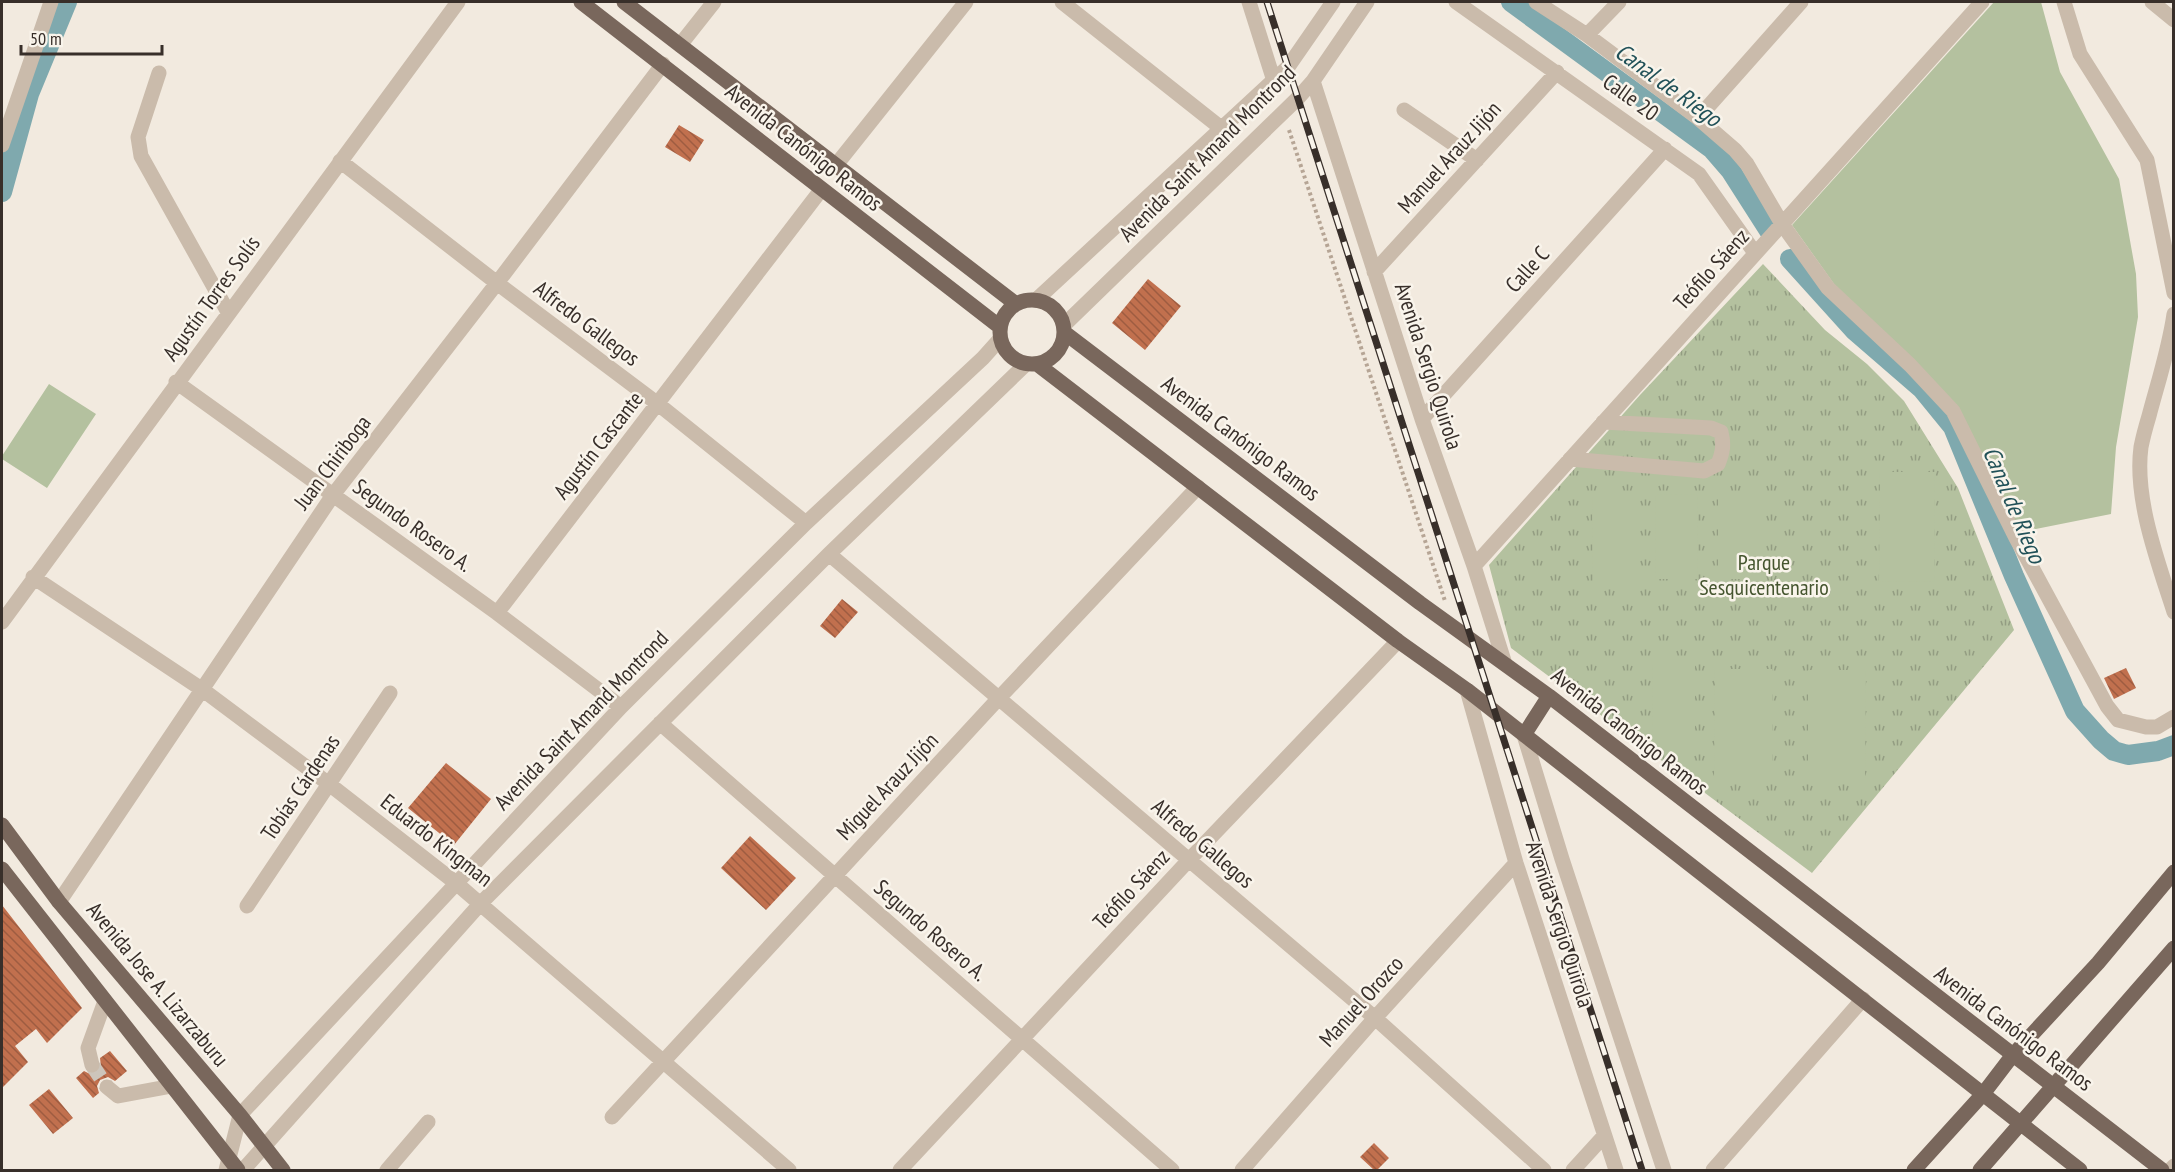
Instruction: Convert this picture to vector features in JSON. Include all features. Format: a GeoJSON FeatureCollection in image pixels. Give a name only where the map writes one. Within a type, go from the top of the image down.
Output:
{"type":"FeatureCollection","features":[{"type":"Feature","properties":{"kind":"main road","name":"Avenida Canónigo Ramos"},"geometry":{"type":"LineString","coordinates":[[580,2],[663,64],[1000,333],[1007,352],[1012,357],[1031,364],[1198,487],[1398,641],[1467,690],[2080,1170]]}},
{"type":"Feature","properties":{"kind":"main road","name":"Avenida Canónigo Ramos"},"geometry":{"type":"LineString","coordinates":[[624,2],[1016,304]]}},
{"type":"Feature","properties":{"kind":"main road","name":"Avenida Canónigo Ramos"},"geometry":{"type":"LineString","coordinates":[[1036,300],[1054,308],[1061,316],[1065,329],[1453,626],[1549,696],[2162,1170]]}},
{"type":"Feature","properties":{"kind":"main road"},"geometry":{"type":"LineString","coordinates":[[1000,333],[1008,310],[1016,304],[1036,300]]}},
{"type":"Feature","properties":{"kind":"main road"},"geometry":{"type":"LineString","coordinates":[[1031,364],[1045,363],[1057,353],[1064,340],[1065,329]]}},
{"type":"Feature","properties":{"kind":"main road"},"geometry":{"type":"LineString","coordinates":[[1524,735],[1549,696]]}},
{"type":"Feature","properties":{"kind":"main road","name":"Avenida Jose A. Lizarzaburu"},"geometry":{"type":"LineString","coordinates":[[2,825],[59,902],[240,1115],[283,1170]]}},
{"type":"Feature","properties":{"kind":"main road"},"geometry":{"type":"LineString","coordinates":[[2,869],[172,1086],[231,1166]]}},
{"type":"Feature","properties":{"kind":"main road"},"geometry":{"type":"LineString","coordinates":[[1914,1170],[1983,1094],[2012,1056],[2098,963],[2174,872]]}},
{"type":"Feature","properties":{"kind":"main road"},"geometry":{"type":"LineString","coordinates":[[1980,1170],[2174,948]]}},
{"type":"Feature","properties":{"kind":"street"},"geometry":{"type":"LineString","coordinates":[[2,145],[51,2]]}},
{"type":"Feature","properties":{"kind":"street","name":"Agustín Torres Solís"},"geometry":{"type":"LineString","coordinates":[[2,622],[176,382],[458,2]]}},
{"type":"Feature","properties":{"kind":"street"},"geometry":{"type":"LineString","coordinates":[[680,45],[714,2]]}},
{"type":"Feature","properties":{"kind":"street"},"geometry":{"type":"LineString","coordinates":[[836,165],[966,2]]}},
{"type":"Feature","properties":{"kind":"street"},"geometry":{"type":"LineString","coordinates":[[1062,2],[1221,128]]}},
{"type":"Feature","properties":{"kind":"street"},"geometry":{"type":"LineString","coordinates":[[1249,2],[1274,81]]}},
{"type":"Feature","properties":{"kind":"street","name":"Avenida Saint Amand Montrond"},"geometry":{"type":"LineString","coordinates":[[1036,300],[1288,68],[1333,2]]}},
{"type":"Feature","properties":{"kind":"street","name":"Avenida Saint Amand Montrond"},"geometry":{"type":"LineString","coordinates":[[1065,329],[1313,81],[1367,2]]}},
{"type":"Feature","properties":{"kind":"street","name":"Calle 20"},"geometry":{"type":"LineString","coordinates":[[1456,2],[1699,174],[1755,253]]}},
{"type":"Feature","properties":{"kind":"street","name":"Calle 20"},"geometry":{"type":"LineString","coordinates":[[1536,2],[1587,35],[1698,118],[1735,150],[1747,164],[1782,224],[1828,288],[1910,365],[1953,411],[2016,538],[2107,706],[2118,720],[2146,727],[2157,727],[2174,717]]}},
{"type":"Feature","properties":{"kind":"street"},"geometry":{"type":"LineString","coordinates":[[1587,35],[1619,2]]}},
{"type":"Feature","properties":{"kind":"street"},"geometry":{"type":"LineString","coordinates":[[1698,118],[1801,2]]}},
{"type":"Feature","properties":{"kind":"street","name":"Teófilo Sáenz"},"geometry":{"type":"LineString","coordinates":[[1474,566],[1982,2]]}},
{"type":"Feature","properties":{"kind":"street"},"geometry":{"type":"LineString","coordinates":[[2064,2],[2080,54],[2147,160],[2174,293]]}},
{"type":"Feature","properties":{"kind":"street"},"geometry":{"type":"LineString","coordinates":[[2152,2],[2174,20]]}},
{"type":"Feature","properties":{"kind":"street","name":"Juan Chiriboga"},"geometry":{"type":"LineString","coordinates":[[59,902],[333,495],[497,284],[663,64]]}},
{"type":"Feature","properties":{"kind":"street","name":"Manuel Arauz Jijón"},"geometry":{"type":"LineString","coordinates":[[1374,272],[1557,72]]}},
{"type":"Feature","properties":{"kind":"street"},"geometry":{"type":"LineString","coordinates":[[159,73],[138,137],[141,156],[228,312]]}},
{"type":"Feature","properties":{"kind":"street","name":"Avenida Sergio Quirola"},"geometry":{"type":"LineString","coordinates":[[1313,81],[1422,419],[1474,566],[1504,664]]}},
{"type":"Feature","properties":{"kind":"street"},"geometry":{"type":"LineString","coordinates":[[1404,110],[1477,160]]}},
{"type":"Feature","properties":{"kind":"street","name":"Calle C"},"geometry":{"type":"LineString","coordinates":[[1422,419],[1665,149]]}},
{"type":"Feature","properties":{"kind":"street","name":"Alfredo Gallegos"},"geometry":{"type":"LineString","coordinates":[[340,160],[497,284],[658,404],[806,523]]}},
{"type":"Feature","properties":{"kind":"street","name":"Agustín Cascante"},"geometry":{"type":"LineString","coordinates":[[497,613],[821,190]]}},
{"type":"Feature","properties":{"kind":"street"},"geometry":{"type":"LineString","coordinates":[[2174,314],[2168,351],[2141,447],[2140,475],[2142,496],[2150,529],[2174,612]]}},
{"type":"Feature","properties":{"kind":"street","name":"Avenida Saint Amand Montrond"},"geometry":{"type":"LineString","coordinates":[[231,1166],[240,1115],[621,707],[806,523],[983,357],[1000,333]]}},
{"type":"Feature","properties":{"kind":"street"},"geometry":{"type":"LineString","coordinates":[[243,1170],[481,903],[829,554],[1031,364]]}},
{"type":"Feature","properties":{"kind":"street","name":"Segundo Rosero A."},"geometry":{"type":"LineString","coordinates":[[176,382],[497,613],[621,707]]}},
{"type":"Feature","properties":{"kind":"street"},"geometry":{"type":"LineString","coordinates":[[1570,459],[1704,471],[1718,464],[1722,454],[1724,442],[1721,432],[1711,428],[1603,422]]}},
{"type":"Feature","properties":{"kind":"street","name":"Miguel Arauz Jijón"},"geometry":{"type":"LineString","coordinates":[[612,1117],[834,875],[1198,487]]}},
{"type":"Feature","properties":{"kind":"street","name":"Alfredo Gallegos"},"geometry":{"type":"LineString","coordinates":[[829,554],[1375,1018],[1544,1170]]}},
{"type":"Feature","properties":{"kind":"street","name":"Eduardo Kingman"},"geometry":{"type":"LineString","coordinates":[[33,577],[203,690],[329,784],[481,903],[789,1170]]}},
{"type":"Feature","properties":{"kind":"street","name":"Teófilo Sáenz"},"geometry":{"type":"LineString","coordinates":[[900,1170],[1188,861],[1398,641]]}},
{"type":"Feature","properties":{"kind":"street","name":"Avenida Sergio Quirola"},"geometry":{"type":"LineString","coordinates":[[1467,690],[1516,863],[1616,1170]]}},
{"type":"Feature","properties":{"kind":"street","name":"Tobías Cárdenas"},"geometry":{"type":"LineString","coordinates":[[247,906],[390,693]]}},
{"type":"Feature","properties":{"kind":"street","name":"Segundo Rosero A."},"geometry":{"type":"LineString","coordinates":[[660,723],[1172,1170]]}},
{"type":"Feature","properties":{"kind":"street","name":"Avenida Sergio Quirola"},"geometry":{"type":"LineString","coordinates":[[1524,735],[1562,860],[1664,1170]]}},
{"type":"Feature","properties":{"kind":"street","name":"Manuel Orozco"},"geometry":{"type":"LineString","coordinates":[[1242,1170],[1375,1018],[1516,863]]}},
{"type":"Feature","properties":{"kind":"street"},"geometry":{"type":"LineString","coordinates":[[1713,1170],[1863,999]]}},
{"type":"Feature","properties":{"kind":"street"},"geometry":{"type":"LineString","coordinates":[[92,1065],[88,1048],[105,1001]]}},
{"type":"Feature","properties":{"kind":"street"},"geometry":{"type":"LineString","coordinates":[[107,1087],[118,1096],[172,1086]]}},
{"type":"Feature","properties":{"kind":"street"},"geometry":{"type":"LineString","coordinates":[[387,1170],[428,1122]]}},
{"type":"Feature","properties":{"kind":"street"},"geometry":{"type":"LineString","coordinates":[[1573,1170],[1604,1136]]}},
{"type":"Feature","properties":{"kind":"street"},"geometry":{"type":"LineString","coordinates":[[2170,1170],[2174,1166]]}},
{"type":"Feature","properties":{"kind":"path"},"geometry":{"type":"LineString","coordinates":[[1283,112],[1453,626]]}},
{"type":"Feature","properties":{"kind":"green space"},"geometry":{"type":"Polygon","coordinates":[[[1994,2],[2041,2],[2060,72],[2119,179],[2136,274],[2138,317],[2116,447],[2111,514],[2020,532],[1960,410],[1834,284],[1792,225],[1994,2]]]}},
{"type":"Feature","properties":{"kind":"green space","name":"Parque Sesquicentenario"},"geometry":{"type":"Polygon","coordinates":[[[1763,264],[1825,330],[1867,364],[1904,401],[1958,488],[2014,630],[1812,873],[1511,648],[1489,565],[1640,395],[1763,264]]]}},
{"type":"Feature","properties":{"kind":"green space"},"geometry":{"type":"Polygon","coordinates":[[[49,384],[96,414],[47,488],[2,459],[2,456],[49,384]]]}},
{"type":"Feature","properties":{"kind":"green space"},"geometry":{"type":"Polygon","coordinates":[[[1880,472],[1935,472],[1934,582],[1879,581],[1880,472]]]}},
{"type":"Feature","properties":{"kind":"green space"},"geometry":{"type":"Polygon","coordinates":[[[1697,494],[1698,579],[1656,579],[1655,495],[1697,494]]]}},
{"type":"Feature","properties":{"kind":"green space"},"geometry":{"type":"Polygon","coordinates":[[[1718,494],[1760,494],[1760,579],[1718,579],[1718,494]]]}},
{"type":"Feature","properties":{"kind":"green space"},"geometry":{"type":"Polygon","coordinates":[[[1592,496],[1635,496],[1635,581],[1593,581],[1592,496]]]}},
{"type":"Feature","properties":{"kind":"green space"},"geometry":{"type":"Polygon","coordinates":[[[1652,664],[1695,664],[1695,749],[1653,749],[1652,664]]]}},
{"type":"Feature","properties":{"kind":"green space"},"geometry":{"type":"Polygon","coordinates":[[[1715,669],[1772,669],[1772,779],[1714,779],[1715,669]]]}},
{"type":"Feature","properties":{"kind":"green space"},"geometry":{"type":"Polygon","coordinates":[[[1808,670],[1866,670],[1865,780],[1808,780],[1808,670]]]}},
{"type":"Feature","properties":{"kind":"building"},"geometry":{"type":"Polygon","coordinates":[[[679,125],[704,140],[690,162],[665,147],[679,125]]]}},
{"type":"Feature","properties":{"kind":"building"},"geometry":{"type":"Polygon","coordinates":[[[1148,279],[1181,306],[1145,350],[1112,323],[1148,279]]]}},
{"type":"Feature","properties":{"kind":"building"},"geometry":{"type":"Polygon","coordinates":[[[842,599],[858,612],[835,638],[820,626],[842,599]]]}},
{"type":"Feature","properties":{"kind":"building"},"geometry":{"type":"Polygon","coordinates":[[[2126,668],[2136,688],[2114,699],[2104,678],[2126,668]]]}},
{"type":"Feature","properties":{"kind":"building"},"geometry":{"type":"Polygon","coordinates":[[[446,763],[491,799],[454,845],[408,808],[446,763]]]}},
{"type":"Feature","properties":{"kind":"building"},"geometry":{"type":"Polygon","coordinates":[[[750,836],[796,878],[766,910],[721,868],[750,836]]]}},
{"type":"Feature","properties":{"kind":"building"},"geometry":{"type":"Polygon","coordinates":[[[2,905],[82,1008],[47,1043],[36,1029],[15,1046],[28,1062],[2,1088],[2,905]]]}},
{"type":"Feature","properties":{"kind":"building"},"geometry":{"type":"Polygon","coordinates":[[[110,1051],[127,1071],[115,1081],[108,1077],[100,1080],[97,1086],[99,1093],[93,1098],[76,1078],[84,1071],[90,1074],[98,1072],[101,1067],[100,1058],[110,1051]]]}},
{"type":"Feature","properties":{"kind":"building"},"geometry":{"type":"Polygon","coordinates":[[[49,1089],[73,1118],[53,1134],[29,1105],[49,1089]]]}},
{"type":"Feature","properties":{"kind":"building"},"geometry":{"type":"Polygon","coordinates":[[[1374,1143],[1389,1158],[1377,1170],[1374,1170],[1360,1157],[1374,1143]]]}},
{"type":"Feature","properties":{"kind":"waterway","name":"Canal de Riego"},"geometry":{"type":"LineString","coordinates":[[2,192],[29,94],[67,2]]}},
{"type":"Feature","properties":{"kind":"waterway","name":"Canal de Riego"},"geometry":{"type":"LineString","coordinates":[[1511,2],[1712,149],[1731,171],[1770,232]]}},
{"type":"Feature","properties":{"kind":"waterway","name":"Canal de Riego"},"geometry":{"type":"LineString","coordinates":[[1790,259],[1855,331],[1922,389],[1953,427],[2014,576],[2075,711],[2114,751],[2128,755],[2158,751],[2174,745]]}},
{"type":"Feature","properties":{"kind":"tunnel"},"geometry":{"type":"LineString","coordinates":[[92,1065],[107,1087]]}},
{"type":"Feature","properties":{"kind":"railway"},"geometry":{"type":"LineString","coordinates":[[1267,2],[1642,1170]]}}]}
